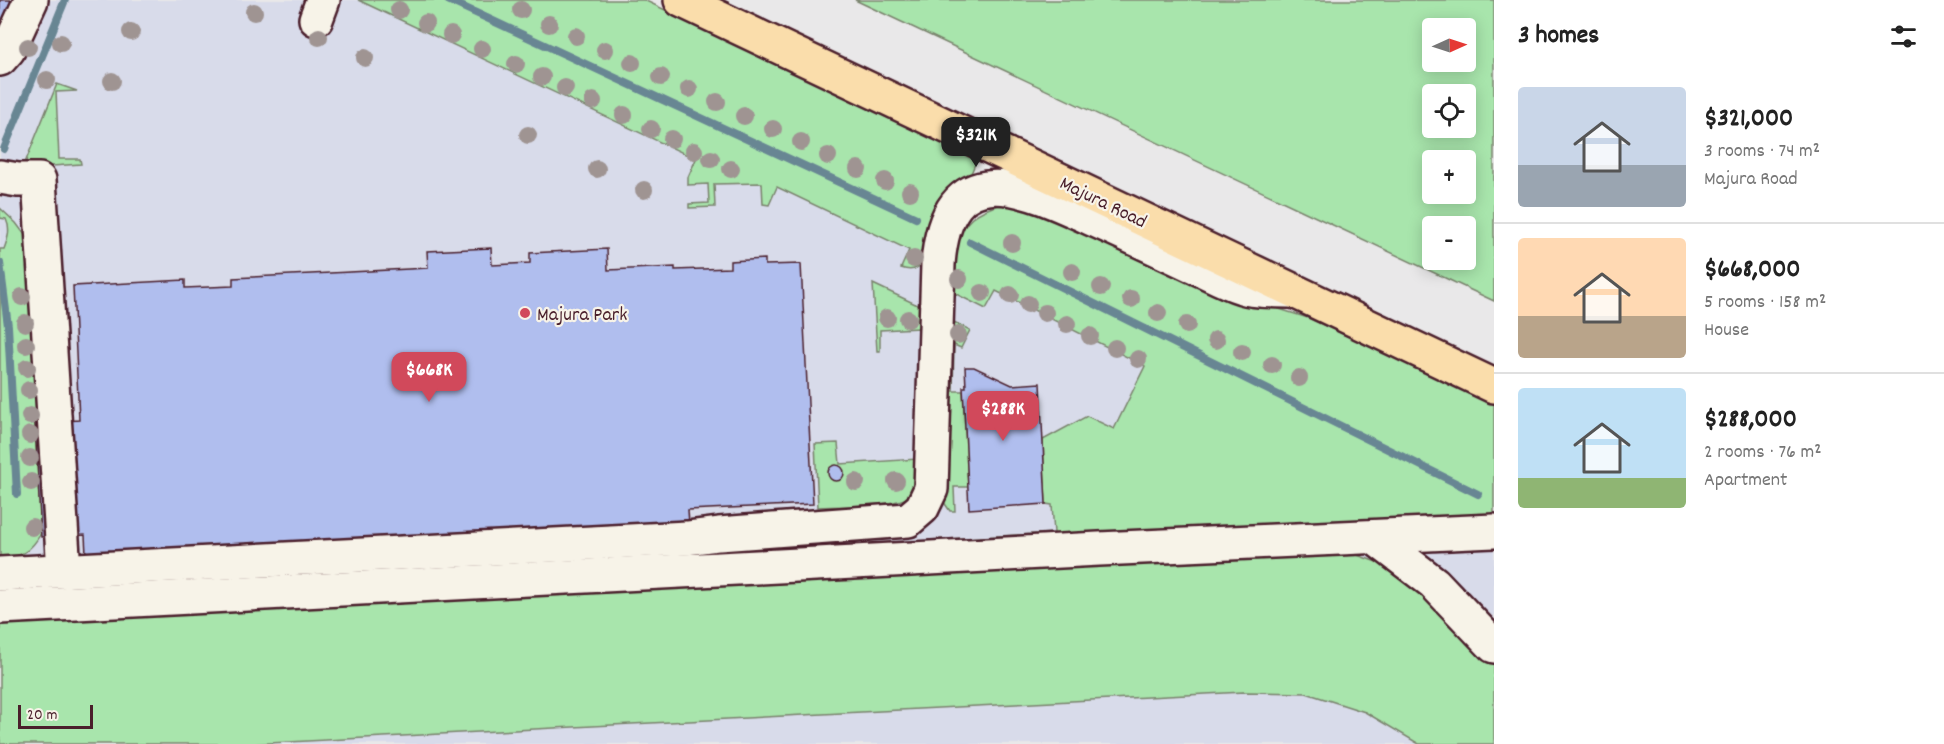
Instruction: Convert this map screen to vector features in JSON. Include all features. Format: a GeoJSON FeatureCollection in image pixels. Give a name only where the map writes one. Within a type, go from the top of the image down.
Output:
{"type":"FeatureCollection","features":[{"type":"Feature","properties":{"kind":"main road","name":"Majura Road"},"geometry":{"type":"LineString","coordinates":[[681,0],[1494,386]]}},
{"type":"Feature","properties":{"kind":"street"},"geometry":{"type":"LineString","coordinates":[[0,59],[8,50],[30,2]]}},
{"type":"Feature","properties":{"kind":"street"},"geometry":{"type":"LineString","coordinates":[[0,177],[39,180],[64,571]]}},
{"type":"Feature","properties":{"kind":"street"},"geometry":{"type":"LineString","coordinates":[[0,574],[687,538],[908,520],[922,508],[931,489],[938,264],[942,232],[948,218],[959,203],[972,193],[988,188],[1014,188],[1052,200],[1242,287],[1292,291]]}},
{"type":"Feature","properties":{"kind":"street"},"geometry":{"type":"LineString","coordinates":[[0,607],[1098,549],[1494,531]]}},
{"type":"Feature","properties":{"kind":"street"},"geometry":{"type":"LineString","coordinates":[[1375,538],[1434,583],[1494,646]]}},
{"type":"Feature","properties":{"kind":"shaded area","name":"Majura Park"},"geometry":{"type":"Polygon","coordinates":[[[0,0],[389,0],[1147,361],[1125,406],[1494,522],[1494,744],[0,744],[0,0]]]}},
{"type":"Feature","properties":{"kind":"green space"},"geometry":{"type":"Polygon","coordinates":[[[358,0],[644,0],[978,157],[969,176],[950,188],[936,204],[930,222],[923,261],[911,270],[901,268],[909,250],[777,187],[769,205],[763,204],[762,183],[714,184],[715,207],[689,208],[689,204],[709,203],[708,184],[688,185],[688,177],[696,159],[358,0]]]}},
{"type":"Feature","properties":{"kind":"green space"},"geometry":{"type":"Polygon","coordinates":[[[855,0],[1494,0],[1494,301],[1428,270],[1476,270],[1476,216],[1422,216],[1422,267],[855,0]]]}},
{"type":"Feature","properties":{"kind":"green space"},"geometry":{"type":"Polygon","coordinates":[[[57,84],[77,91],[56,92],[59,159],[80,159],[81,164],[23,168],[57,84]]]}},
{"type":"Feature","properties":{"kind":"green space"},"geometry":{"type":"Polygon","coordinates":[[[1022,201],[1276,308],[1308,318],[1494,403],[1494,522],[929,550],[929,540],[1054,533],[1052,505],[1046,504],[1043,440],[1087,416],[1114,429],[1145,366],[996,291],[986,309],[954,293],[955,255],[958,240],[964,228],[972,218],[984,210],[1022,201]]]}},
{"type":"Feature","properties":{"kind":"green space"},"geometry":{"type":"Polygon","coordinates":[[[0,208],[25,235],[27,269],[32,287],[38,423],[35,423],[41,533],[29,549],[13,557],[0,560],[0,249],[4,249],[9,230],[6,219],[0,218],[0,208]]]}},
{"type":"Feature","properties":{"kind":"green space"},"geometry":{"type":"Polygon","coordinates":[[[873,284],[926,309],[920,348],[919,328],[880,330],[880,351],[877,351],[873,284]]]}},
{"type":"Feature","properties":{"kind":"green space"},"geometry":{"type":"Polygon","coordinates":[[[952,321],[970,330],[961,348],[954,345],[953,391],[963,391],[968,487],[954,487],[955,511],[950,511],[943,501],[952,321]]]}},
{"type":"Feature","properties":{"kind":"green space"},"geometry":{"type":"Polygon","coordinates":[[[838,443],[840,464],[918,459],[918,478],[914,491],[904,499],[894,502],[818,507],[815,444],[838,443]]]}},
{"type":"Feature","properties":{"kind":"green space"},"geometry":{"type":"Polygon","coordinates":[[[1329,545],[1399,570],[1494,660],[1494,744],[1419,744],[1365,712],[1306,693],[1244,692],[250,744],[0,744],[0,617],[1329,545]]]}},
{"type":"Feature","properties":{"kind":"building"},"geometry":{"type":"Polygon","coordinates":[[[0,0],[14,0],[0,29],[0,0]]]}},
{"type":"Feature","properties":{"kind":"building"},"geometry":{"type":"Polygon","coordinates":[[[491,248],[492,265],[530,263],[530,253],[607,249],[608,270],[675,267],[675,270],[730,268],[730,261],[765,259],[765,265],[801,264],[813,504],[688,510],[689,524],[86,554],[85,535],[41,537],[35,423],[79,420],[73,286],[185,280],[185,288],[233,286],[233,278],[428,268],[427,251],[491,248]]]}},
{"type":"Feature","properties":{"kind":"building"},"geometry":{"type":"Polygon","coordinates":[[[965,367],[974,367],[1012,385],[1040,383],[1046,504],[969,509],[963,387],[966,387],[965,367]]]}},
{"type":"Feature","properties":{"kind":"building"},"geometry":{"type":"Polygon","coordinates":[[[833,465],[839,465],[844,473],[842,479],[833,481],[828,476],[828,470],[833,465]]]}},
{"type":"Feature","properties":{"kind":"waterway"},"geometry":{"type":"LineString","coordinates":[[4,149],[65,0]]}},
{"type":"Feature","properties":{"kind":"waterway"},"geometry":{"type":"LineString","coordinates":[[448,0],[916,218]]}},
{"type":"Feature","properties":{"kind":"waterway"},"geometry":{"type":"LineString","coordinates":[[970,242],[1478,494]]}},
{"type":"Feature","properties":{"kind":"waterway"},"geometry":{"type":"LineString","coordinates":[[0,263],[8,326],[17,494]]}},
{"type":"Feature","properties":{"kind":"place","name":"Majura Park"},"geometry":{"type":"Point","coordinates":[525,313]}}]}
